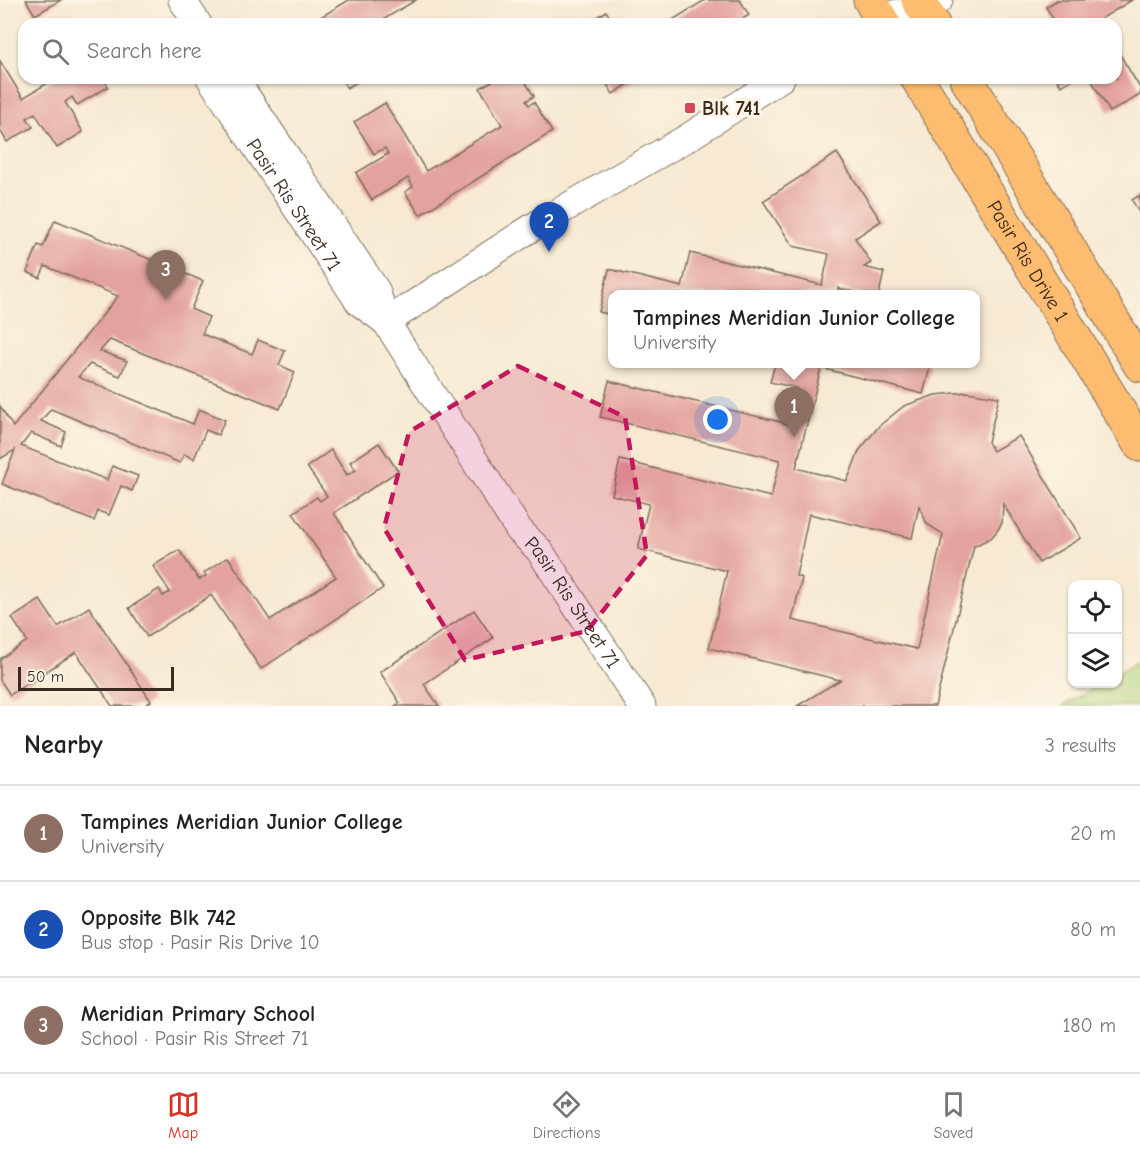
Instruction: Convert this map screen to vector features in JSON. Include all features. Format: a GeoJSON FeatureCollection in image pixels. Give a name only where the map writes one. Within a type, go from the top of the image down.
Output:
{"type":"FeatureCollection","features":[{"type":"Feature","properties":{"kind":"main road","name":"Pasir Ris Drive 1"},"geometry":{"type":"LineString","coordinates":[[921,84],[1140,445]]}},
{"type":"Feature","properties":{"kind":"main road","name":"Pasir Ris Drive 1"},"geometry":{"type":"LineString","coordinates":[[970,84],[1140,365]]}},
{"type":"Feature","properties":{"kind":"street"},"geometry":{"type":"LineString","coordinates":[[162,0],[173,18]]}},
{"type":"Feature","properties":{"kind":"street"},"geometry":{"type":"LineString","coordinates":[[182,0],[194,18]]}},
{"type":"Feature","properties":{"kind":"street","name":"Pasir Ris Street 71"},"geometry":{"type":"LineString","coordinates":[[214,84],[360,302],[386,322]]}},
{"type":"Feature","properties":{"kind":"street","name":"Pasir Ris Street 71"},"geometry":{"type":"LineString","coordinates":[[238,84],[376,290],[386,322],[519,531],[539,550],[642,706]]}},
{"type":"Feature","properties":{"kind":"street"},"geometry":{"type":"LineString","coordinates":[[386,322],[536,225],[687,138],[772,84]]}},
{"type":"Feature","properties":{"kind":"street","name":"Pasir Ris Street 71"},"geometry":{"type":"LineString","coordinates":[[519,531],[528,559],[625,706]]}},
{"type":"Feature","properties":{"kind":"highlighted area"},"geometry":{"type":"Polygon","coordinates":[[[518,366],[625,417],[647,555],[587,631],[465,660],[384,528],[409,432],[518,366]]]}},
{"type":"Feature","properties":{"kind":"green space"},"geometry":{"type":"Polygon","coordinates":[[[1140,660],[1140,706],[1063,706],[1094,688],[1122,688],[1122,671],[1140,660]]]}},
{"type":"Feature","properties":{"kind":"building"},"geometry":{"type":"Polygon","coordinates":[[[26,0],[61,0],[35,15],[26,0]]]}},
{"type":"Feature","properties":{"kind":"building"},"geometry":{"type":"Polygon","coordinates":[[[349,0],[416,0],[386,18],[319,18],[349,0]]]}},
{"type":"Feature","properties":{"kind":"building"},"geometry":{"type":"Polygon","coordinates":[[[705,0],[740,0],[749,15],[744,18],[676,18],[705,0]]]}},
{"type":"Feature","properties":{"kind":"building"},"geometry":{"type":"Polygon","coordinates":[[[1057,0],[1132,0],[1102,18],[1052,18],[1046,7],[1057,0]]]}},
{"type":"Feature","properties":{"kind":"building"},"geometry":{"type":"Polygon","coordinates":[[[606,11],[610,18],[595,18],[606,11]]]}},
{"type":"Feature","properties":{"kind":"building"},"geometry":{"type":"Polygon","coordinates":[[[1122,58],[1140,88],[1140,95],[1110,112],[1094,84],[1122,84],[1122,58]]]}},
{"type":"Feature","properties":{"kind":"building"},"geometry":{"type":"Polygon","coordinates":[[[0,61],[23,98],[46,84],[106,84],[108,87],[77,105],[72,97],[65,102],[83,132],[57,148],[35,113],[27,118],[33,127],[7,142],[0,130],[0,61]]]}},
{"type":"Feature","properties":{"kind":"building"},"geometry":{"type":"Polygon","coordinates":[[[487,84],[527,84],[534,96],[526,101],[529,105],[534,102],[552,132],[420,215],[405,192],[413,187],[408,178],[372,200],[356,173],[388,154],[385,148],[374,154],[354,122],[385,103],[426,171],[502,125],[480,88],[487,84]]]}},
{"type":"Feature","properties":{"kind":"building"},"geometry":{"type":"Polygon","coordinates":[[[607,84],[629,84],[613,94],[607,84]]]}},
{"type":"Feature","properties":{"kind":"building"},"geometry":{"type":"Polygon","coordinates":[[[837,153],[881,221],[855,238],[871,263],[864,267],[884,272],[880,290],[838,288],[838,290],[608,290],[608,314],[599,312],[609,269],[682,287],[690,253],[822,285],[829,254],[793,246],[763,201],[837,153]]]}},
{"type":"Feature","properties":{"kind":"building"},"geometry":{"type":"Polygon","coordinates":[[[1140,195],[1140,214],[1132,200],[1140,195]]]}},
{"type":"Feature","properties":{"kind":"building"},"geometry":{"type":"Polygon","coordinates":[[[55,220],[203,281],[191,309],[209,317],[202,334],[252,354],[258,340],[285,351],[279,365],[295,372],[280,409],[110,340],[100,351],[127,361],[120,376],[90,364],[78,377],[193,424],[199,409],[225,420],[218,435],[206,430],[194,459],[184,454],[180,463],[51,409],[41,421],[66,432],[61,446],[31,433],[21,446],[107,480],[112,466],[138,476],[132,491],[121,486],[109,515],[98,511],[94,521],[2,484],[15,450],[0,459],[0,406],[13,427],[118,296],[45,266],[40,278],[27,272],[38,245],[43,247],[55,220]]]}},
{"type":"Feature","properties":{"kind":"building"},"geometry":{"type":"Polygon","coordinates":[[[774,368],[821,368],[796,468],[847,481],[859,451],[879,426],[904,406],[935,395],[967,392],[999,397],[988,442],[993,451],[1019,436],[1081,538],[1039,563],[1003,504],[1002,523],[997,531],[991,538],[974,546],[935,706],[797,706],[840,680],[709,648],[727,571],[638,549],[649,504],[612,495],[620,460],[771,497],[780,460],[600,417],[609,381],[789,424],[797,388],[770,382],[774,368]],[[919,506],[912,538],[809,514],[796,576],[802,578],[792,620],[917,649],[943,534],[927,524],[919,506]]]}},
{"type":"Feature","properties":{"kind":"building"},"geometry":{"type":"Polygon","coordinates":[[[821,368],[930,368],[923,394],[821,368]]]}},
{"type":"Feature","properties":{"kind":"building"},"geometry":{"type":"Polygon","coordinates":[[[379,443],[398,471],[334,513],[383,588],[261,669],[211,595],[147,637],[129,608],[159,589],[163,596],[170,592],[153,566],[179,550],[199,580],[206,576],[204,573],[228,557],[270,620],[336,577],[293,513],[317,497],[320,501],[327,496],[307,467],[331,450],[347,475],[356,470],[350,462],[379,443]]]}},
{"type":"Feature","properties":{"kind":"building"},"geometry":{"type":"Polygon","coordinates":[[[40,600],[58,627],[89,607],[151,701],[144,706],[112,706],[76,652],[10,695],[0,680],[0,659],[27,641],[12,618],[40,600]]]}},
{"type":"Feature","properties":{"kind":"building"},"geometry":{"type":"Polygon","coordinates":[[[474,610],[493,638],[424,684],[439,706],[395,706],[400,703],[380,672],[474,610]]]}},
{"type":"Feature","properties":{"kind":"place","name":"Blk 741"},"geometry":{"type":"Point","coordinates":[690,108]}},
{"type":"Feature","properties":{"kind":"place","name":"Opposite Blk 742"},"geometry":{"type":"Point","coordinates":[549,252]}},
{"type":"Feature","properties":{"kind":"place","name":"Meridian Primary School"},"geometry":{"type":"Point","coordinates":[166,300]}},
{"type":"Feature","properties":{"kind":"place","name":"Tampines Meridian Junior College"},"geometry":{"type":"Point","coordinates":[794,437]}}]}
